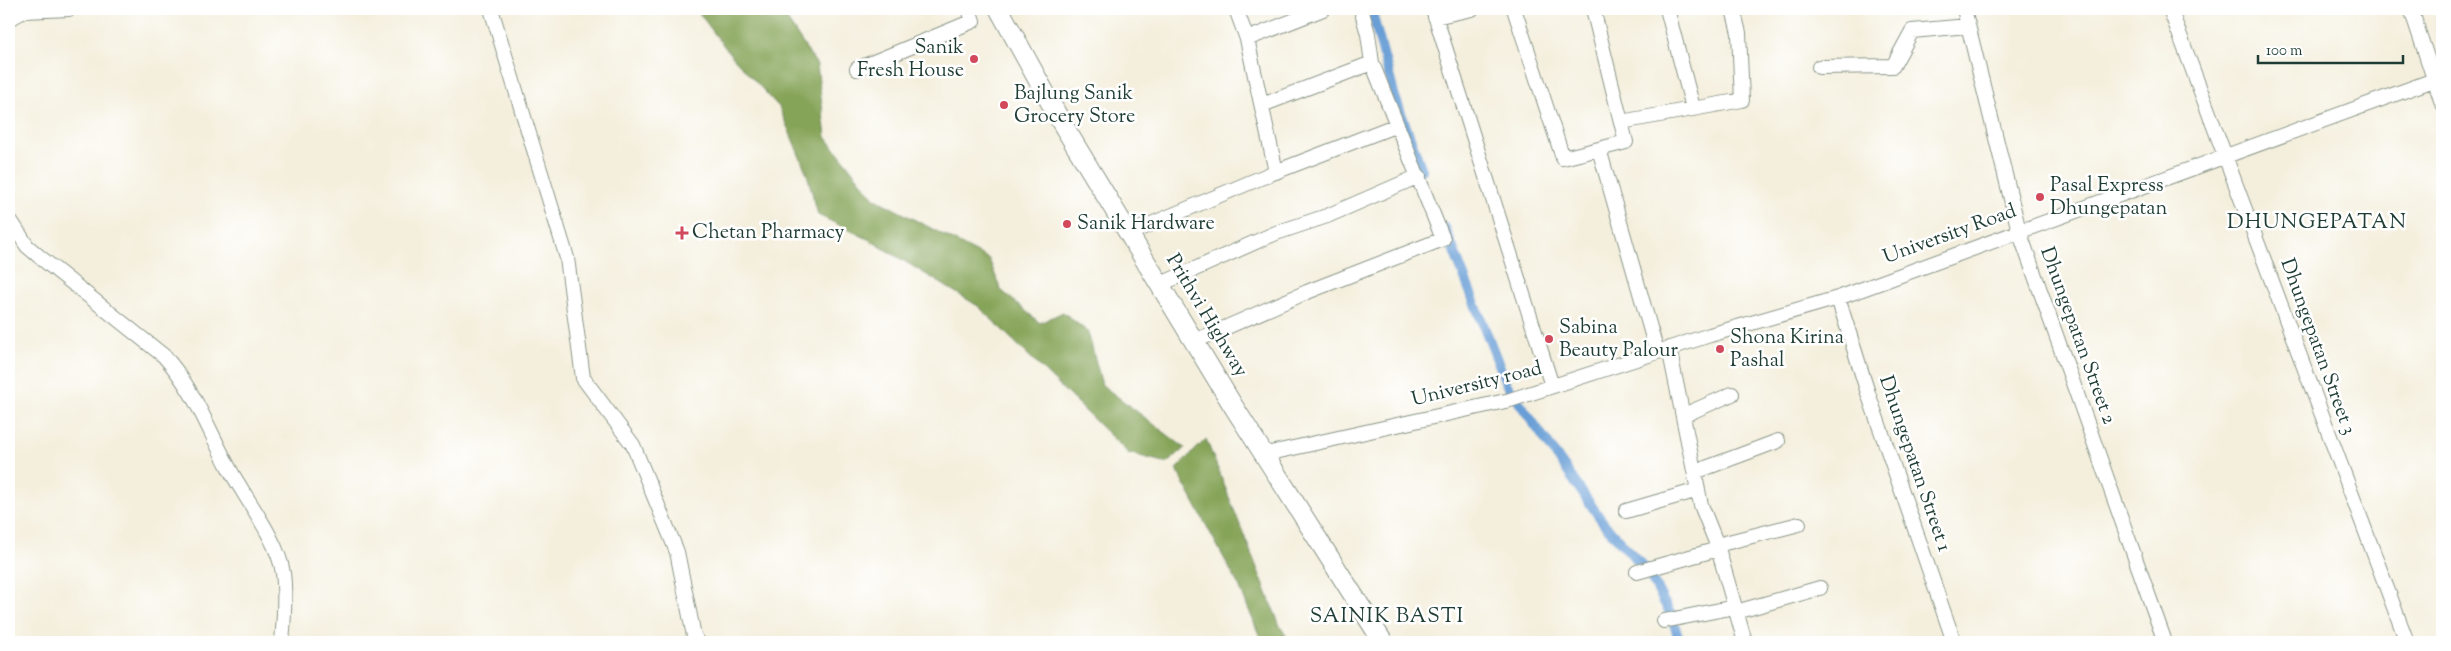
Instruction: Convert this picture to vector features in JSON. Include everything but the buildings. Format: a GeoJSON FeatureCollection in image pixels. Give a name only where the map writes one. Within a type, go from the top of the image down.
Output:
{"type":"FeatureCollection","features":[{"type":"Feature","properties":{"kind":"highway","name":"Prithvi Highway"},"geometry":{"type":"LineString","coordinates":[[999,9],[1060,120],[1196,341],[1232,404],[1266,454],[1383,642]]}},
{"type":"Feature","properties":{"kind":"street"},"geometry":{"type":"LineString","coordinates":[[9,19],[24,10],[69,9]]}},
{"type":"Feature","properties":{"kind":"street"},"geometry":{"type":"LineString","coordinates":[[491,9],[567,258],[583,378],[633,445],[677,552],[694,636],[698,642]]}},
{"type":"Feature","properties":{"kind":"street"},"geometry":{"type":"LineString","coordinates":[[858,69],[973,21],[969,9]]}},
{"type":"Feature","properties":{"kind":"street"},"geometry":{"type":"LineString","coordinates":[[1236,9],[1247,38],[1276,172]]}},
{"type":"Feature","properties":{"kind":"street"},"geometry":{"type":"LineString","coordinates":[[1247,38],[1323,9]]}},
{"type":"Feature","properties":{"kind":"street"},"geometry":{"type":"LineString","coordinates":[[1196,341],[1307,292],[1444,238],[1372,63],[1368,34],[1361,9]]}},
{"type":"Feature","properties":{"kind":"street"},"geometry":{"type":"LineString","coordinates":[[1472,9],[1434,13],[1552,386]]}},
{"type":"Feature","properties":{"kind":"street"},"geometry":{"type":"LineString","coordinates":[[1514,9],[1563,158],[1626,142],[1593,9]]}},
{"type":"Feature","properties":{"kind":"street"},"geometry":{"type":"LineString","coordinates":[[1667,9],[1693,108]]}},
{"type":"Feature","properties":{"kind":"street"},"geometry":{"type":"LineString","coordinates":[[1621,122],[1742,100],[1739,33],[1733,9]]}},
{"type":"Feature","properties":{"kind":"street","name":"Dhungepatan Street 2"},"geometry":{"type":"LineString","coordinates":[[1964,9],[2019,231],[2165,642]]}},
{"type":"Feature","properties":{"kind":"street","name":"Dhungepatan Street 3"},"geometry":{"type":"LineString","coordinates":[[2170,9],[2407,642]]}},
{"type":"Feature","properties":{"kind":"street"},"geometry":{"type":"LineString","coordinates":[[2411,9],[2438,78],[2442,103]]}},
{"type":"Feature","properties":{"kind":"street"},"geometry":{"type":"LineString","coordinates":[[1818,67],[1893,66],[1912,31],[1968,26]]}},
{"type":"Feature","properties":{"kind":"street"},"geometry":{"type":"LineString","coordinates":[[1262,105],[1372,63]]}},
{"type":"Feature","properties":{"kind":"street","name":"University Road"},"geometry":{"type":"LineString","coordinates":[[1694,340],[1838,298],[2438,78]]}},
{"type":"Feature","properties":{"kind":"street"},"geometry":{"type":"LineString","coordinates":[[1130,233],[1276,172],[1397,125]]}},
{"type":"Feature","properties":{"kind":"street"},"geometry":{"type":"LineString","coordinates":[[1599,149],[1684,415],[1700,505],[1718,547],[1745,642]]}},
{"type":"Feature","properties":{"kind":"street"},"geometry":{"type":"LineString","coordinates":[[1161,284],[1276,233],[1327,216],[1418,176]]}},
{"type":"Feature","properties":{"kind":"street"},"geometry":{"type":"LineString","coordinates":[[9,218],[27,246],[40,258],[164,356],[176,369],[197,402],[229,468],[266,530],[273,547],[282,572],[284,609],[282,642]]}},
{"type":"Feature","properties":{"kind":"street","name":"Dhungepatan Street 1"},"geometry":{"type":"LineString","coordinates":[[1838,298],[1868,393],[1954,642]]}},
{"type":"Feature","properties":{"kind":"street","name":"University road"},"geometry":{"type":"LineString","coordinates":[[1266,454],[1510,400],[1694,340]]}},
{"type":"Feature","properties":{"kind":"street"},"geometry":{"type":"LineString","coordinates":[[1684,415],[1732,394]]}},
{"type":"Feature","properties":{"kind":"street"},"geometry":{"type":"LineString","coordinates":[[1695,472],[1778,441]]}},
{"type":"Feature","properties":{"kind":"street"},"geometry":{"type":"LineString","coordinates":[[1626,511],[1698,490]]}},
{"type":"Feature","properties":{"kind":"street"},"geometry":{"type":"LineString","coordinates":[[1637,572],[1799,524]]}},
{"type":"Feature","properties":{"kind":"street"},"geometry":{"type":"LineString","coordinates":[[1664,621],[1735,609],[1820,588]]}},
{"type":"Feature","properties":{"kind":"green space"},"geometry":{"type":"Polygon","coordinates":[[[696,9],[780,9],[817,65],[826,137],[874,198],[989,259],[1001,290],[1040,323],[1063,312],[1088,332],[1102,385],[1185,448],[1167,463],[1128,453],[978,306],[868,239],[818,215],[807,174],[779,107],[730,54],[696,9]]]}},
{"type":"Feature","properties":{"kind":"green space"},"geometry":{"type":"Polygon","coordinates":[[[1206,439],[1280,626],[1290,642],[1262,642],[1239,586],[1176,469],[1206,439]]]}},
{"type":"Feature","properties":{"kind":"waterway"},"geometry":{"type":"LineString","coordinates":[[1371,9],[1395,97],[1422,170]]}},
{"type":"Feature","properties":{"kind":"waterway"},"geometry":{"type":"LineString","coordinates":[[1445,228],[1507,385],[1605,525],[1648,572],[1671,615],[1680,642]]}},
{"type":"Feature","properties":{"kind":"place","name":"Sanik Fresh House"},"geometry":{"type":"Point","coordinates":[974,59]}},
{"type":"Feature","properties":{"kind":"place","name":"Bajlung Sanik Grocery Store"},"geometry":{"type":"Point","coordinates":[1004,105]}},
{"type":"Feature","properties":{"kind":"place","name":"Pasal Express Dhungepatan"},"geometry":{"type":"Point","coordinates":[2040,197]}},
{"type":"Feature","properties":{"kind":"place","name":"Sanik Hardware"},"geometry":{"type":"Point","coordinates":[1067,224]}},
{"type":"Feature","properties":{"kind":"place","name":"Chetan Pharmacy"},"geometry":{"type":"Point","coordinates":[682,233]}},
{"type":"Feature","properties":{"kind":"place","name":"Sabina Beauty Palour"},"geometry":{"type":"Point","coordinates":[1549,339]}},
{"type":"Feature","properties":{"kind":"place","name":"Shona Kirina Pashal"},"geometry":{"type":"Point","coordinates":[1720,349]}},
{"type":"Feature","properties":{"kind":"district","name":"DHUNGEPATAN"},"geometry":{"type":"Point","coordinates":[2317,223]}},
{"type":"Feature","properties":{"kind":"district","name":"SAINIK BASTI"},"geometry":{"type":"Point","coordinates":[1387,617]}}]}
